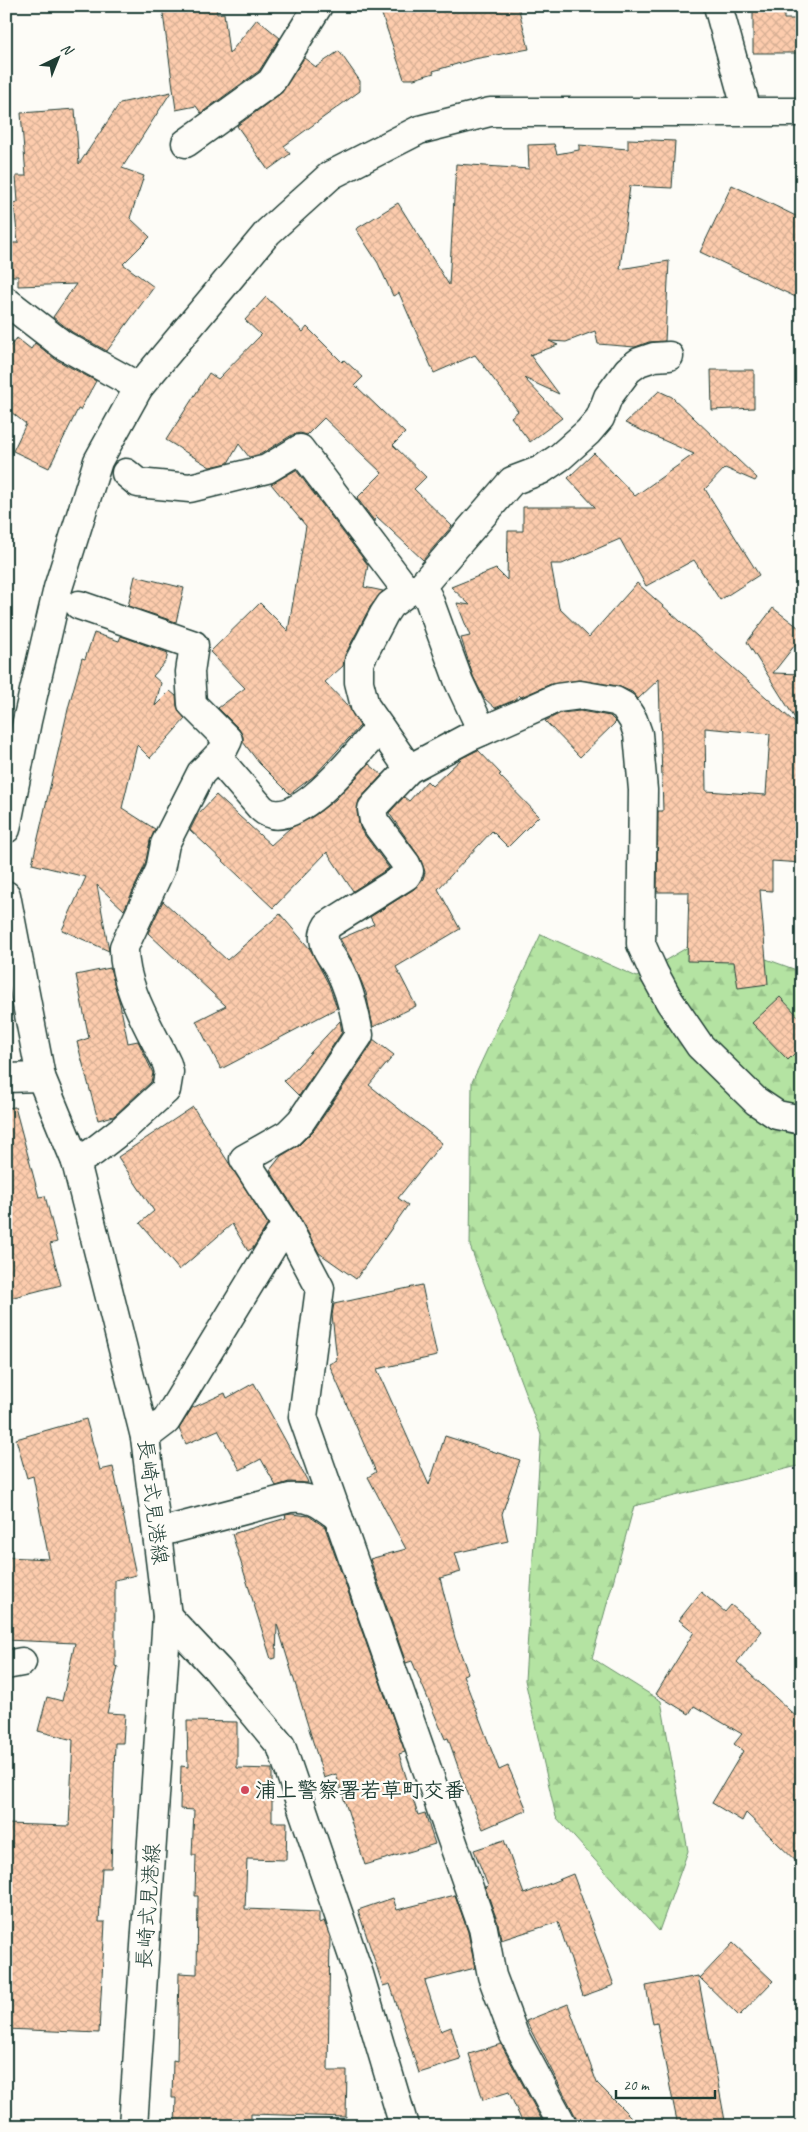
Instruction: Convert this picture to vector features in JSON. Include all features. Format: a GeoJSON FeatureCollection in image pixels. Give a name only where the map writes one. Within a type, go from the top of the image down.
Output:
{"type":"FeatureCollection","features":[{"type":"Feature","properties":{"kind":"street"},"geometry":{"type":"LineString","coordinates":[[186,143],[271,82],[318,6]]}},
{"type":"Feature","properties":{"kind":"street"},"geometry":{"type":"LineString","coordinates":[[718,6],[747,111]]}},
{"type":"Feature","properties":{"kind":"street"},"geometry":{"type":"LineString","coordinates":[[6,828],[27,721],[58,588],[98,462],[139,387],[268,232],[331,175],[419,130],[490,112],[747,111],[799,118]]}},
{"type":"Feature","properties":{"kind":"street"},"geometry":{"type":"LineString","coordinates":[[6,301],[63,344],[139,387]]}},
{"type":"Feature","properties":{"kind":"street"},"geometry":{"type":"LineString","coordinates":[[409,770],[365,706],[359,682],[359,662],[384,614],[390,605],[413,590],[512,481],[541,470],[560,457],[588,432],[600,418],[608,397],[628,370],[654,356],[668,356]]}},
{"type":"Feature","properties":{"kind":"street"},"geometry":{"type":"LineString","coordinates":[[126,473],[138,483],[190,488],[267,469],[300,449],[413,590],[428,597],[459,682],[482,731]]}},
{"type":"Feature","properties":{"kind":"street"},"geometry":{"type":"LineString","coordinates":[[76,1162],[124,1128],[166,1090],[169,1072],[167,1064],[136,999],[123,956],[124,947],[160,870],[165,844],[201,773],[218,757],[228,740],[192,704],[190,672],[194,645],[79,605]]}},
{"type":"Feature","properties":{"kind":"street"},"geometry":{"type":"LineString","coordinates":[[563,2126],[514,2035],[495,1984],[483,1928],[303,1417],[320,1288],[286,1224],[244,1159],[288,1134],[301,1122],[359,1035],[355,1010],[340,971],[325,946],[324,932],[328,925],[406,876],[409,871],[372,816],[375,805],[409,770],[482,731],[557,698],[580,695],[615,701],[624,706],[633,720],[638,734],[643,790],[641,944],[654,973],[670,1002],[700,1046],[756,1101],[778,1115],[802,1120]]}},
{"type":"Feature","properties":{"kind":"street"},"geometry":{"type":"LineString","coordinates":[[218,757],[261,808],[267,814],[274,815],[306,804],[334,780],[354,755],[380,728]]}},
{"type":"Feature","properties":{"kind":"street","name":"長崎式見港線"},"geometry":{"type":"LineString","coordinates":[[6,896],[41,1077],[76,1162],[145,1437],[167,1616],[133,2126]]}},
{"type":"Feature","properties":{"kind":"street"},"geometry":{"type":"LineString","coordinates":[[6,1078],[41,1077]]}},
{"type":"Feature","properties":{"kind":"street"},"geometry":{"type":"LineString","coordinates":[[145,1437],[166,1421],[286,1224]]}},
{"type":"Feature","properties":{"kind":"street"},"geometry":{"type":"LineString","coordinates":[[157,1533],[290,1498],[302,1497],[320,1503],[338,1517]]}},
{"type":"Feature","properties":{"kind":"street"},"geometry":{"type":"LineString","coordinates":[[167,1616],[218,1670],[281,1746],[359,1974],[404,2126]]}},
{"type":"Feature","properties":{"kind":"green space"},"geometry":{"type":"Polygon","coordinates":[[[541,934],[637,977],[705,937],[802,972],[802,1465],[634,1506],[592,1658],[661,1701],[688,1851],[659,1931],[556,1817],[525,1680],[541,1435],[470,1246],[472,1082],[541,934]]]}},
{"type":"Feature","properties":{"kind":"building"},"geometry":{"type":"Polygon","coordinates":[[[162,6],[216,6],[217,14],[224,13],[229,54],[257,19],[280,38],[259,71],[201,113],[196,106],[176,110],[162,6]]]}},
{"type":"Feature","properties":{"kind":"building"},"geometry":{"type":"Polygon","coordinates":[[[379,6],[518,6],[529,49],[474,59],[433,71],[434,73],[414,79],[404,79],[379,6]]]}},
{"type":"Feature","properties":{"kind":"building"},"geometry":{"type":"Polygon","coordinates":[[[753,6],[784,6],[784,19],[802,19],[802,53],[753,53],[753,6]]]}},
{"type":"Feature","properties":{"kind":"building"},"geometry":{"type":"Polygon","coordinates":[[[339,51],[360,81],[360,91],[284,146],[290,154],[268,170],[237,126],[280,94],[304,58],[316,67],[339,51]]]}},
{"type":"Feature","properties":{"kind":"building"},"geometry":{"type":"Polygon","coordinates":[[[171,92],[122,168],[144,176],[130,218],[150,237],[123,264],[154,287],[107,351],[72,332],[53,317],[76,284],[18,286],[18,276],[12,276],[11,243],[18,243],[14,203],[18,202],[16,176],[26,176],[21,113],[75,109],[79,164],[120,103],[171,92]]]}},
{"type":"Feature","properties":{"kind":"building"},"geometry":{"type":"Polygon","coordinates":[[[628,139],[675,141],[672,188],[630,186],[620,269],[669,261],[665,341],[649,342],[635,347],[598,344],[595,331],[566,342],[549,341],[558,345],[530,355],[559,394],[524,378],[562,418],[530,442],[511,417],[518,411],[475,355],[434,373],[399,293],[393,296],[378,263],[356,229],[398,203],[449,285],[456,164],[529,169],[528,145],[554,144],[557,154],[579,150],[579,145],[628,149],[628,139]]]}},
{"type":"Feature","properties":{"kind":"building"},"geometry":{"type":"Polygon","coordinates":[[[732,185],[802,219],[802,300],[700,252],[732,185]]]}},
{"type":"Feature","properties":{"kind":"building"},"geometry":{"type":"Polygon","coordinates":[[[266,297],[303,332],[307,327],[342,362],[344,360],[363,377],[355,385],[405,433],[393,445],[426,477],[414,489],[452,526],[423,560],[376,516],[375,522],[357,498],[382,473],[324,418],[307,435],[300,433],[292,435],[261,454],[249,457],[239,444],[228,463],[210,467],[166,440],[209,373],[218,379],[261,335],[245,320],[266,297]]]}},
{"type":"Feature","properties":{"kind":"building"},"geometry":{"type":"Polygon","coordinates":[[[17,338],[31,349],[35,343],[55,359],[96,381],[80,410],[78,409],[49,468],[13,451],[26,424],[6,408],[6,351],[17,338]]]}},
{"type":"Feature","properties":{"kind":"building"},"geometry":{"type":"Polygon","coordinates":[[[711,370],[754,370],[754,408],[712,410],[711,370]]]}},
{"type":"Feature","properties":{"kind":"building"},"geometry":{"type":"Polygon","coordinates":[[[659,391],[672,397],[757,478],[755,481],[725,468],[705,489],[759,575],[720,600],[694,560],[646,586],[620,539],[562,564],[551,564],[559,608],[589,637],[637,583],[801,728],[747,642],[773,608],[802,630],[802,636],[773,673],[802,674],[802,863],[772,861],[772,891],[760,890],[768,984],[738,988],[734,962],[687,961],[689,892],[657,892],[658,811],[663,811],[659,679],[638,699],[632,692],[618,686],[578,680],[551,684],[521,697],[519,695],[515,700],[495,708],[484,698],[473,676],[461,638],[470,636],[457,603],[470,605],[451,587],[496,569],[507,580],[508,531],[523,531],[523,507],[595,507],[568,478],[594,453],[635,496],[694,454],[625,423],[659,391]],[[705,728],[706,791],[766,795],[770,734],[705,728]]]}},
{"type":"Feature","properties":{"kind":"building"},"geometry":{"type":"Polygon","coordinates":[[[296,470],[368,565],[364,587],[383,591],[370,607],[345,655],[343,666],[325,682],[349,707],[360,726],[314,776],[290,794],[259,763],[243,742],[239,729],[218,708],[245,688],[210,652],[260,603],[288,631],[306,526],[271,484],[296,470]]]}},
{"type":"Feature","properties":{"kind":"building"},"geometry":{"type":"Polygon","coordinates":[[[135,576],[184,588],[176,622],[128,606],[135,576]]]}},
{"type":"Feature","properties":{"kind":"building"},"geometry":{"type":"Polygon","coordinates":[[[94,633],[119,641],[121,636],[168,653],[166,661],[153,676],[161,683],[155,706],[170,691],[176,696],[177,706],[185,719],[150,758],[137,745],[122,808],[155,829],[150,841],[145,865],[124,910],[97,885],[109,951],[62,930],[86,877],[32,864],[69,705],[82,658],[85,659],[94,633]]]}},
{"type":"Feature","properties":{"kind":"building"},"geometry":{"type":"Polygon","coordinates":[[[580,711],[610,716],[616,722],[580,757],[545,721],[561,713],[580,711]]]}},
{"type":"Feature","properties":{"kind":"building"},"geometry":{"type":"Polygon","coordinates":[[[478,750],[501,774],[499,775],[539,816],[508,847],[492,831],[438,889],[460,929],[396,967],[416,1006],[373,1027],[366,993],[354,964],[340,939],[374,924],[370,917],[414,889],[423,879],[425,872],[420,858],[389,813],[404,797],[409,801],[427,781],[432,786],[462,758],[478,750]]]}},
{"type":"Feature","properties":{"kind":"building"},"geometry":{"type":"Polygon","coordinates":[[[369,764],[382,775],[359,800],[357,811],[359,824],[361,830],[389,868],[353,891],[327,852],[273,908],[190,830],[198,814],[216,795],[271,845],[290,828],[315,815],[335,800],[369,764]]]}},
{"type":"Feature","properties":{"kind":"building"},"geometry":{"type":"Polygon","coordinates":[[[163,901],[227,960],[280,914],[310,949],[329,985],[337,1008],[221,1069],[196,1021],[226,1006],[148,933],[163,901]]]}},
{"type":"Feature","properties":{"kind":"building"},"geometry":{"type":"Polygon","coordinates":[[[110,968],[128,1043],[138,1041],[153,1073],[151,1082],[114,1116],[98,1120],[77,1042],[89,1038],[76,975],[110,968]]]}},
{"type":"Feature","properties":{"kind":"building"},"geometry":{"type":"Polygon","coordinates":[[[780,997],[802,1020],[802,1046],[788,1060],[752,1023],[780,997]]]}},
{"type":"Feature","properties":{"kind":"building"},"geometry":{"type":"Polygon","coordinates":[[[340,1021],[342,1032],[299,1096],[284,1081],[340,1021]]]}},
{"type":"Feature","properties":{"kind":"building"},"geometry":{"type":"Polygon","coordinates":[[[373,1039],[394,1055],[369,1085],[442,1143],[398,1198],[408,1205],[356,1279],[319,1253],[299,1216],[270,1170],[281,1156],[299,1145],[314,1130],[372,1044],[373,1039]]]}},
{"type":"Feature","properties":{"kind":"building"},"geometry":{"type":"Polygon","coordinates":[[[15,1107],[39,1197],[45,1196],[57,1242],[50,1244],[61,1285],[6,1299],[6,1108],[15,1107]]]}},
{"type":"Feature","properties":{"kind":"building"},"geometry":{"type":"Polygon","coordinates":[[[193,1107],[268,1224],[253,1248],[248,1251],[232,1224],[179,1270],[140,1223],[154,1211],[118,1157],[193,1107]]]}},
{"type":"Feature","properties":{"kind":"building"},"geometry":{"type":"Polygon","coordinates":[[[422,1285],[437,1356],[377,1369],[429,1485],[445,1436],[520,1460],[502,1514],[508,1541],[455,1553],[461,1572],[440,1578],[455,1638],[468,1673],[463,1675],[499,1770],[508,1766],[527,1810],[483,1829],[464,1784],[448,1738],[445,1739],[412,1661],[406,1663],[370,1559],[406,1549],[368,1477],[376,1472],[329,1364],[337,1360],[332,1315],[334,1304],[422,1285]]]}},
{"type":"Feature","properties":{"kind":"building"},"geometry":{"type":"Polygon","coordinates":[[[254,1383],[308,1483],[289,1482],[276,1486],[261,1459],[240,1470],[218,1430],[186,1444],[179,1429],[192,1408],[225,1393],[227,1398],[254,1383]]]}},
{"type":"Feature","properties":{"kind":"building"},"geometry":{"type":"Polygon","coordinates":[[[86,1419],[100,1470],[113,1467],[136,1575],[115,1580],[115,1666],[118,1667],[107,1713],[125,1714],[123,1743],[115,1743],[111,1868],[102,1868],[99,1922],[105,1922],[99,2033],[6,2029],[6,1917],[9,1864],[6,1864],[6,1824],[69,1826],[73,1740],[38,1731],[47,1697],[62,1701],[75,1643],[6,1640],[6,1557],[49,1559],[33,1476],[27,1478],[16,1439],[86,1419]]]}},
{"type":"Feature","properties":{"kind":"building"},"geometry":{"type":"Polygon","coordinates":[[[285,1515],[309,1516],[325,1527],[405,1752],[399,1754],[418,1815],[425,1813],[435,1844],[365,1865],[336,1774],[324,1778],[277,1624],[276,1658],[271,1659],[232,1534],[286,1518],[285,1515]]]}},
{"type":"Feature","properties":{"kind":"building"},"geometry":{"type":"Polygon","coordinates":[[[701,1592],[725,1612],[731,1605],[762,1631],[737,1662],[802,1722],[802,1867],[746,1813],[742,1821],[712,1803],[743,1751],[734,1744],[742,1734],[694,1706],[689,1714],[656,1694],[694,1632],[679,1620],[701,1592]]]}},
{"type":"Feature","properties":{"kind":"building"},"geometry":{"type":"Polygon","coordinates":[[[187,1721],[237,1722],[237,1768],[272,1769],[272,1822],[287,1822],[286,1860],[247,1859],[245,1909],[319,1912],[319,1923],[324,1921],[330,1937],[328,2071],[347,2071],[346,2117],[251,2114],[251,2126],[175,2126],[176,2098],[172,2098],[173,2060],[177,2061],[179,1973],[197,1974],[198,1896],[195,1896],[196,1855],[192,1855],[194,1810],[180,1809],[181,1766],[188,1767],[187,1721]]]}},
{"type":"Feature","properties":{"kind":"building"},"geometry":{"type":"Polygon","coordinates":[[[504,1840],[524,1894],[573,1874],[614,1985],[583,1996],[558,1922],[501,1940],[498,1923],[485,1887],[488,1886],[474,1850],[504,1840]]]}},
{"type":"Feature","properties":{"kind":"building"},"geometry":{"type":"Polygon","coordinates":[[[455,1895],[468,1932],[475,1968],[425,1981],[441,2031],[451,2027],[461,2060],[419,2073],[390,1984],[383,1986],[358,1910],[393,1898],[397,1910],[455,1895]]]}},
{"type":"Feature","properties":{"kind":"building"},"geometry":{"type":"Polygon","coordinates":[[[733,1943],[773,1981],[739,2016],[700,1978],[733,1943]]]}},
{"type":"Feature","properties":{"kind":"building"},"geometry":{"type":"Polygon","coordinates":[[[698,1976],[726,2126],[678,2126],[657,2023],[653,2024],[646,1986],[698,1976]]]}},
{"type":"Feature","properties":{"kind":"building"},"geometry":{"type":"Polygon","coordinates":[[[568,2004],[597,2083],[640,2126],[579,2126],[526,2021],[568,2004]]]}},
{"type":"Feature","properties":{"kind":"building"},"geometry":{"type":"Polygon","coordinates":[[[501,2044],[545,2126],[524,2126],[509,2092],[483,2100],[469,2054],[501,2044]]]}},
{"type":"Feature","properties":{"kind":"place","name":"浦上警察署若草町交番"},"geometry":{"type":"Point","coordinates":[245,1790]}}]}
